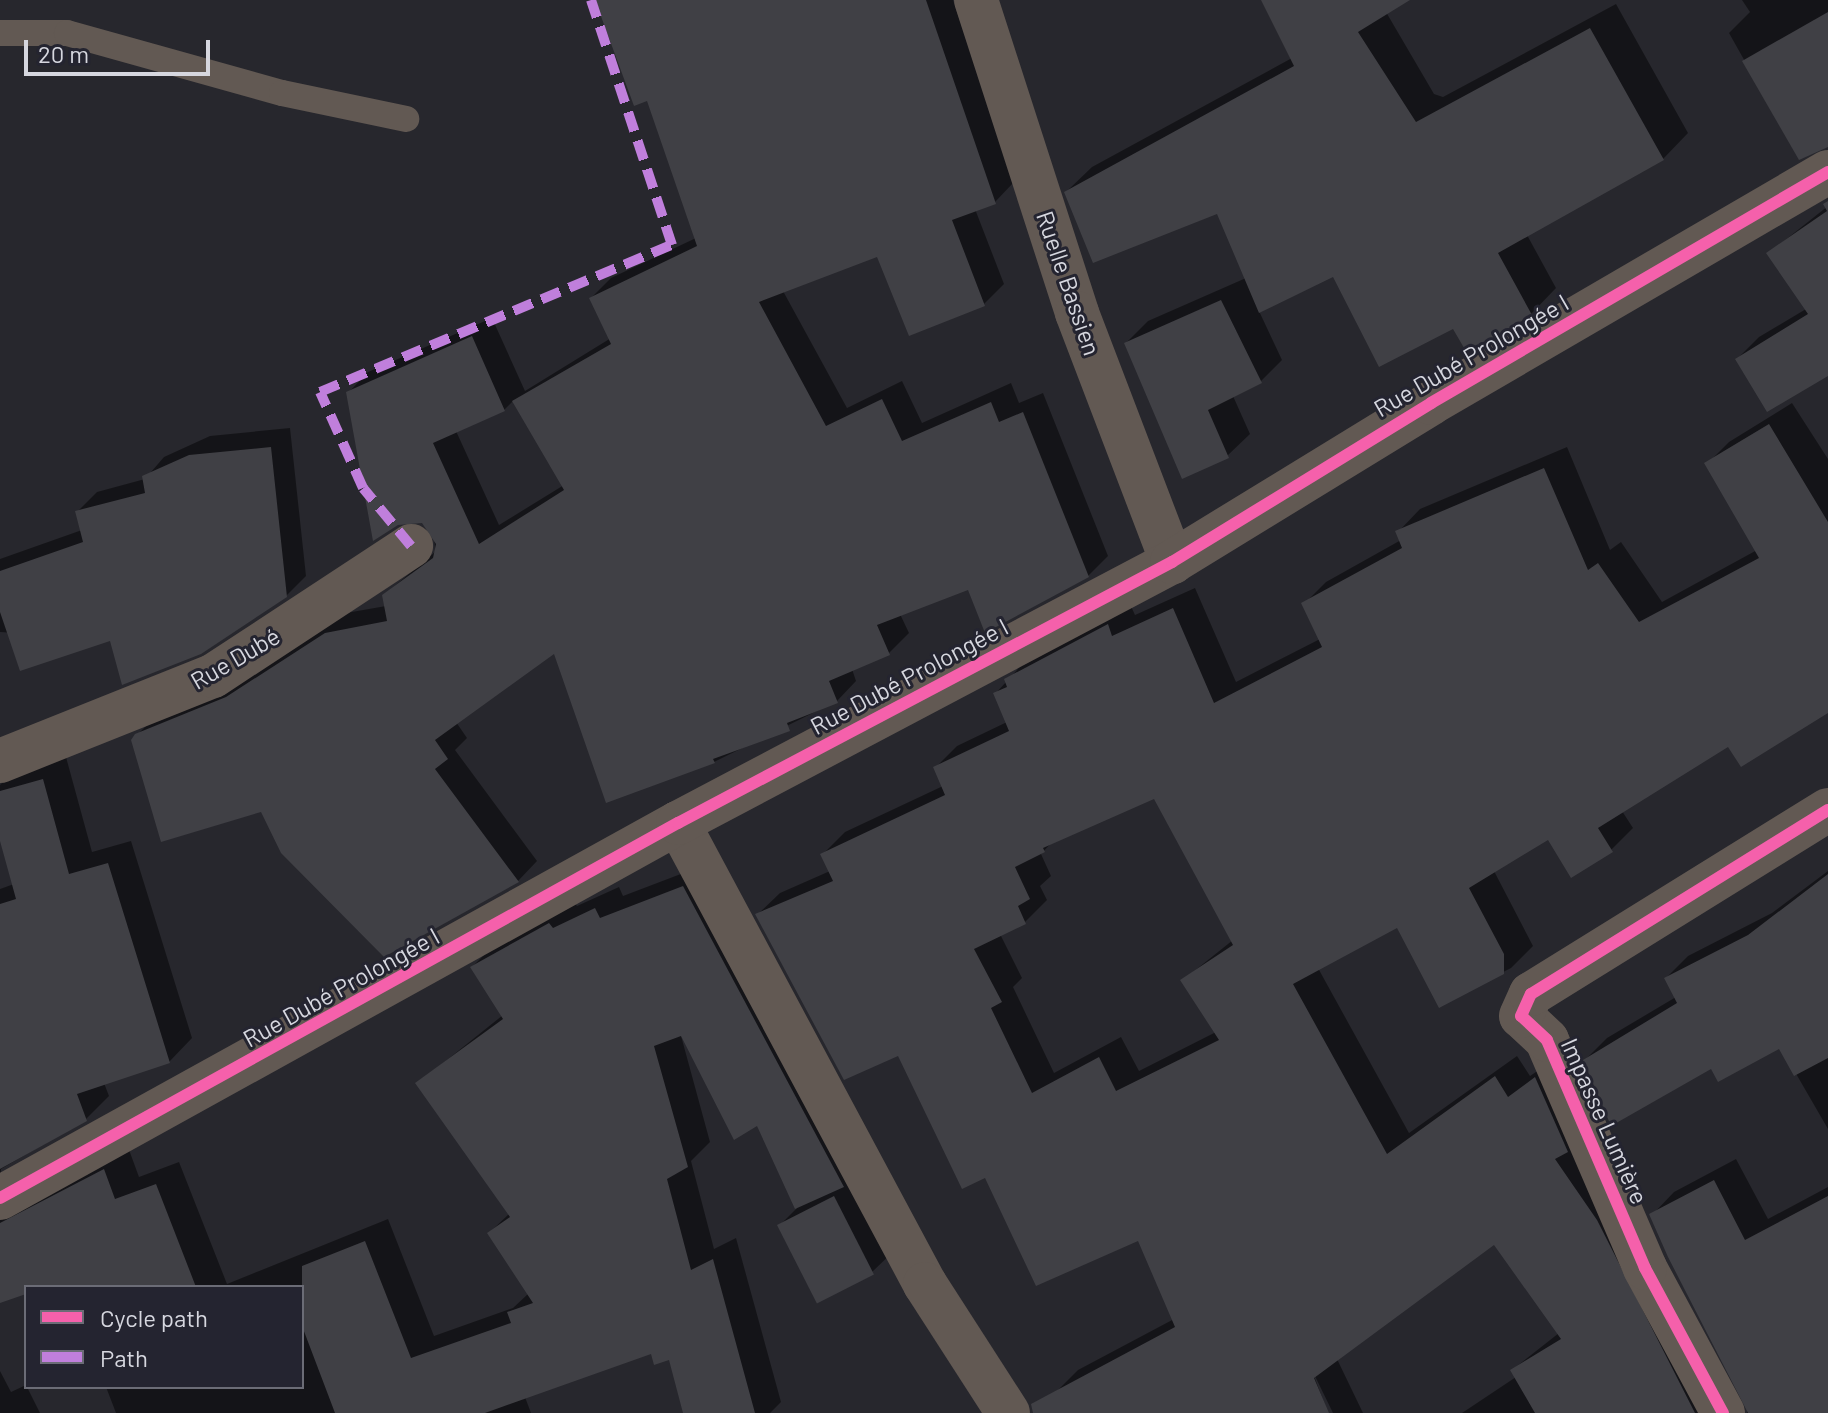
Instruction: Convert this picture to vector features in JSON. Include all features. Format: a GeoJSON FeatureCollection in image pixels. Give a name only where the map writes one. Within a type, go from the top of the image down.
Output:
{"type":"FeatureCollection","features":[{"type":"Feature","properties":{"kind":"street","name":"Ruelle Bassien"},"geometry":{"type":"LineString","coordinates":[[976,0],[1077,313],[1172,562]]}},
{"type":"Feature","properties":{"kind":"street","name":"Rue Dubé Prolongée I"},"geometry":{"type":"LineString","coordinates":[[0,1198],[678,823],[1172,562],[1431,403],[1828,172]]}},
{"type":"Feature","properties":{"kind":"street","name":"Rue Dubé"},"geometry":{"type":"LineString","coordinates":[[0,761],[213,676],[411,546]]}},
{"type":"Feature","properties":{"kind":"street","name":"Impasse Lumière"},"geometry":{"type":"LineString","coordinates":[[1723,1413],[1645,1268],[1547,1040],[1521,1016],[1531,994],[1828,810]]}},
{"type":"Feature","properties":{"kind":"street"},"geometry":{"type":"LineString","coordinates":[[678,823],[925,1284],[1008,1413]]}},
{"type":"Feature","properties":{"kind":"lane"},"geometry":{"type":"LineString","coordinates":[[0,33],[67,33],[282,93],[406,119]]}},
{"type":"Feature","properties":{"kind":"building"},"geometry":{"type":"Polygon","coordinates":[[[595,0],[926,0],[996,204],[952,220],[985,306],[909,336],[877,257],[759,302],[826,426],[882,399],[902,441],[991,402],[999,422],[1023,412],[1089,577],[985,633],[968,590],[877,625],[890,655],[829,681],[838,703],[787,723],[790,731],[713,759],[715,763],[606,803],[554,654],[435,740],[448,759],[435,769],[519,882],[384,957],[281,853],[261,812],[161,842],[131,740],[135,734],[226,697],[325,633],[387,621],[382,595],[433,558],[436,544],[422,523],[398,525],[373,541],[346,392],[472,336],[505,411],[433,443],[479,544],[564,490],[512,401],[611,344],[589,298],[697,246],[647,101],[634,106],[595,0]]]}},
{"type":"Feature","properties":{"kind":"building"},"geometry":{"type":"Polygon","coordinates":[[[1261,0],[1410,0],[1358,32],[1416,122],[1590,28],[1664,160],[1498,253],[1532,315],[1467,353],[1453,329],[1379,367],[1333,277],[1259,313],[1217,214],[1093,263],[1064,192],[1294,66],[1261,0]]]}},
{"type":"Feature","properties":{"kind":"building"},"geometry":{"type":"Polygon","coordinates":[[[1828,12],[1828,147],[1799,160],[1742,61],[1828,12]]]}},
{"type":"Feature","properties":{"kind":"building"},"geometry":{"type":"Polygon","coordinates":[[[1828,201],[1828,376],[1767,412],[1735,359],[1808,314],[1766,253],[1827,211],[1823,204],[1828,201]]]}},
{"type":"Feature","properties":{"kind":"building"},"geometry":{"type":"Polygon","coordinates":[[[1221,300],[1262,383],[1208,410],[1229,458],[1182,479],[1124,343],[1221,300]]]}},
{"type":"Feature","properties":{"kind":"building"},"geometry":{"type":"Polygon","coordinates":[[[1769,424],[1828,522],[1828,713],[1741,767],[1728,747],[1598,828],[1613,852],[1571,878],[1548,840],[1469,888],[1504,954],[1504,974],[1439,1008],[1397,928],[1293,984],[1387,1154],[1495,1076],[1508,1097],[1535,1077],[1568,1152],[1555,1159],[1597,1220],[1695,1413],[1535,1413],[1510,1370],[1561,1339],[1494,1245],[1314,1378],[1329,1413],[1033,1413],[1031,1404],[1175,1327],[1138,1241],[1036,1286],[985,1178],[962,1189],[898,1056],[844,1080],[755,914],[833,881],[820,854],[945,795],[933,767],[1009,731],[993,693],[1007,687],[1004,679],[1108,624],[1112,636],[1173,608],[1214,703],[1322,647],[1301,603],[1402,548],[1395,531],[1544,468],[1588,570],[1598,563],[1639,622],[1759,558],[1704,463],[1769,424]],[[1154,799],[1043,848],[1045,852],[1015,867],[1030,899],[1018,906],[1026,924],[974,949],[1002,1002],[991,1008],[1032,1093],[1099,1057],[1116,1091],[1219,1040],[1180,980],[1233,945],[1154,799]]]}},
{"type":"Feature","properties":{"kind":"building"},"geometry":{"type":"Polygon","coordinates":[[[271,447],[287,597],[201,654],[122,685],[110,641],[20,671],[0,612],[0,571],[83,542],[75,511],[145,493],[142,476],[189,455],[271,447]]]}},
{"type":"Feature","properties":{"kind":"building"},"geometry":{"type":"Polygon","coordinates":[[[43,779],[69,874],[108,863],[170,1063],[77,1094],[87,1121],[0,1169],[0,904],[16,899],[0,841],[0,791],[43,779]]]}},
{"type":"Feature","properties":{"kind":"building"},"geometry":{"type":"Polygon","coordinates":[[[1828,874],[1828,1058],[1794,1076],[1779,1049],[1718,1082],[1711,1069],[1611,1126],[1583,1060],[1677,1003],[1664,978],[1748,935],[1828,874]]]}},
{"type":"Feature","properties":{"kind":"building"},"geometry":{"type":"Polygon","coordinates":[[[683,886],[844,1187],[795,1209],[757,1126],[734,1140],[681,1036],[654,1046],[688,1167],[667,1179],[691,1270],[713,1259],[755,1413],[683,1413],[669,1360],[654,1365],[651,1354],[485,1413],[335,1413],[304,1331],[302,1266],[365,1241],[411,1358],[511,1323],[507,1312],[533,1303],[487,1233],[510,1217],[415,1083],[503,1019],[470,967],[549,923],[553,928],[595,908],[600,918],[683,886]]]}},
{"type":"Feature","properties":{"kind":"building"},"geometry":{"type":"Polygon","coordinates":[[[104,1169],[115,1199],[156,1184],[195,1285],[24,1285],[24,1295],[0,1303],[0,1223],[104,1169]]]}},
{"type":"Feature","properties":{"kind":"building"},"geometry":{"type":"Polygon","coordinates":[[[1714,1180],[1745,1240],[1828,1196],[1828,1413],[1748,1413],[1668,1257],[1649,1214],[1714,1180]]]}},
{"type":"Feature","properties":{"kind":"building"},"geometry":{"type":"Polygon","coordinates":[[[834,1196],[874,1274],[817,1303],[777,1225],[834,1196]]]}},
{"type":"Feature","properties":{"kind":"marked path"},"geometry":{"type":"LineString","coordinates":[[411,546],[363,488],[320,392],[672,245],[591,0]]}},
{"type":"Feature","properties":{"kind":"cycle path"},"geometry":{"type":"LineString","coordinates":[[0,1198],[678,823],[1172,562],[1431,403],[1828,172]]}},
{"type":"Feature","properties":{"kind":"cycle path"},"geometry":{"type":"LineString","coordinates":[[1723,1413],[1645,1268],[1547,1040],[1521,1016],[1531,994],[1828,810]]}}]}
